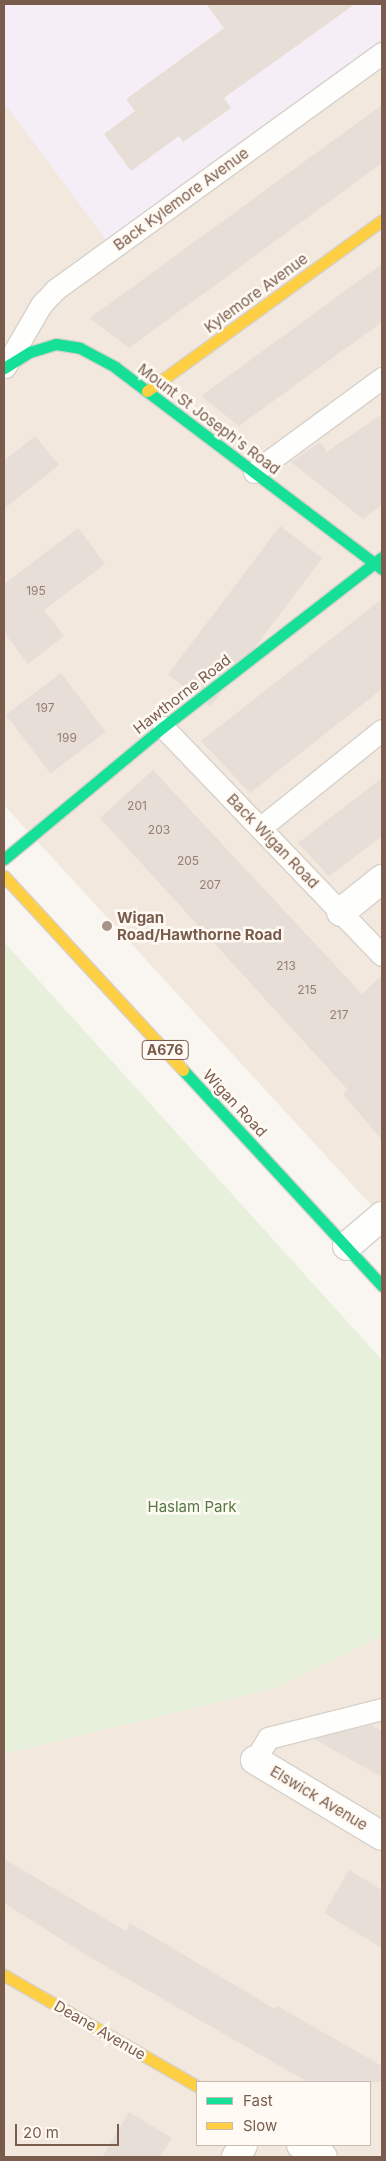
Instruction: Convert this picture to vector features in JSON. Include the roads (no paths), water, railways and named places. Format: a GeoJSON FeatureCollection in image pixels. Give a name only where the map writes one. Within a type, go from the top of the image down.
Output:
{"type":"FeatureCollection","features":[{"type":"Feature","properties":{"kind":"street","name":"Kylemore Avenue"},"geometry":{"type":"LineString","coordinates":[[147,391],[382,220]]}},
{"type":"Feature","properties":{"kind":"street","name":"Mount St Joseph's Road"},"geometry":{"type":"LineString","coordinates":[[4,367],[30,352],[56,344],[72,347],[115,366],[254,472],[380,563]]}},
{"type":"Feature","properties":{"kind":"street","name":"Hawthorne Road"},"geometry":{"type":"LineString","coordinates":[[4,858],[163,727],[380,563]]}},
{"type":"Feature","properties":{"kind":"street","name":"Wigan Road"},"geometry":{"type":"LineString","coordinates":[[4,876],[382,1286]]}},
{"type":"Feature","properties":{"kind":"street"},"geometry":{"type":"LineString","coordinates":[[341,912],[382,879]]}},
{"type":"Feature","properties":{"kind":"street"},"geometry":{"type":"LineString","coordinates":[[347,1246],[382,1216]]}},
{"type":"Feature","properties":{"kind":"street","name":"Elswick Avenue"},"geometry":{"type":"LineString","coordinates":[[255,1760],[382,1836]]}},
{"type":"Feature","properties":{"kind":"street","name":"Deane Avenue"},"geometry":{"type":"LineString","coordinates":[[4,1975],[196,2085]]}},
{"type":"Feature","properties":{"kind":"street"},"geometry":{"type":"LineString","coordinates":[[236,2157],[243,2146]]}},
{"type":"Feature","properties":{"kind":"street"},"geometry":{"type":"LineString","coordinates":[[303,2146],[323,2157]]}},
{"type":"Feature","properties":{"kind":"lane","name":"Back Kylemore Avenue"},"geometry":{"type":"LineString","coordinates":[[4,367],[41,305],[56,290],[382,53]]}},
{"type":"Feature","properties":{"kind":"lane"},"geometry":{"type":"LineString","coordinates":[[254,472],[382,378]]}},
{"type":"Feature","properties":{"kind":"lane","name":"Back Wigan Road"},"geometry":{"type":"LineString","coordinates":[[163,727],[382,955]]}},
{"type":"Feature","properties":{"kind":"lane"},"geometry":{"type":"LineString","coordinates":[[260,828],[382,730]]}},
{"type":"Feature","properties":{"kind":"lane"},"geometry":{"type":"LineString","coordinates":[[255,1760],[268,1738],[382,1709]]}},
{"type":"Feature","properties":{"kind":"place","name":"Wigan Road/Hawthorne Road"},"geometry":{"type":"Point","coordinates":[107,926]}},
{"type":"Feature","properties":{"kind":"park label","name":"Haslam Park"},"geometry":{"type":"Point","coordinates":[192,1507]}}]}
